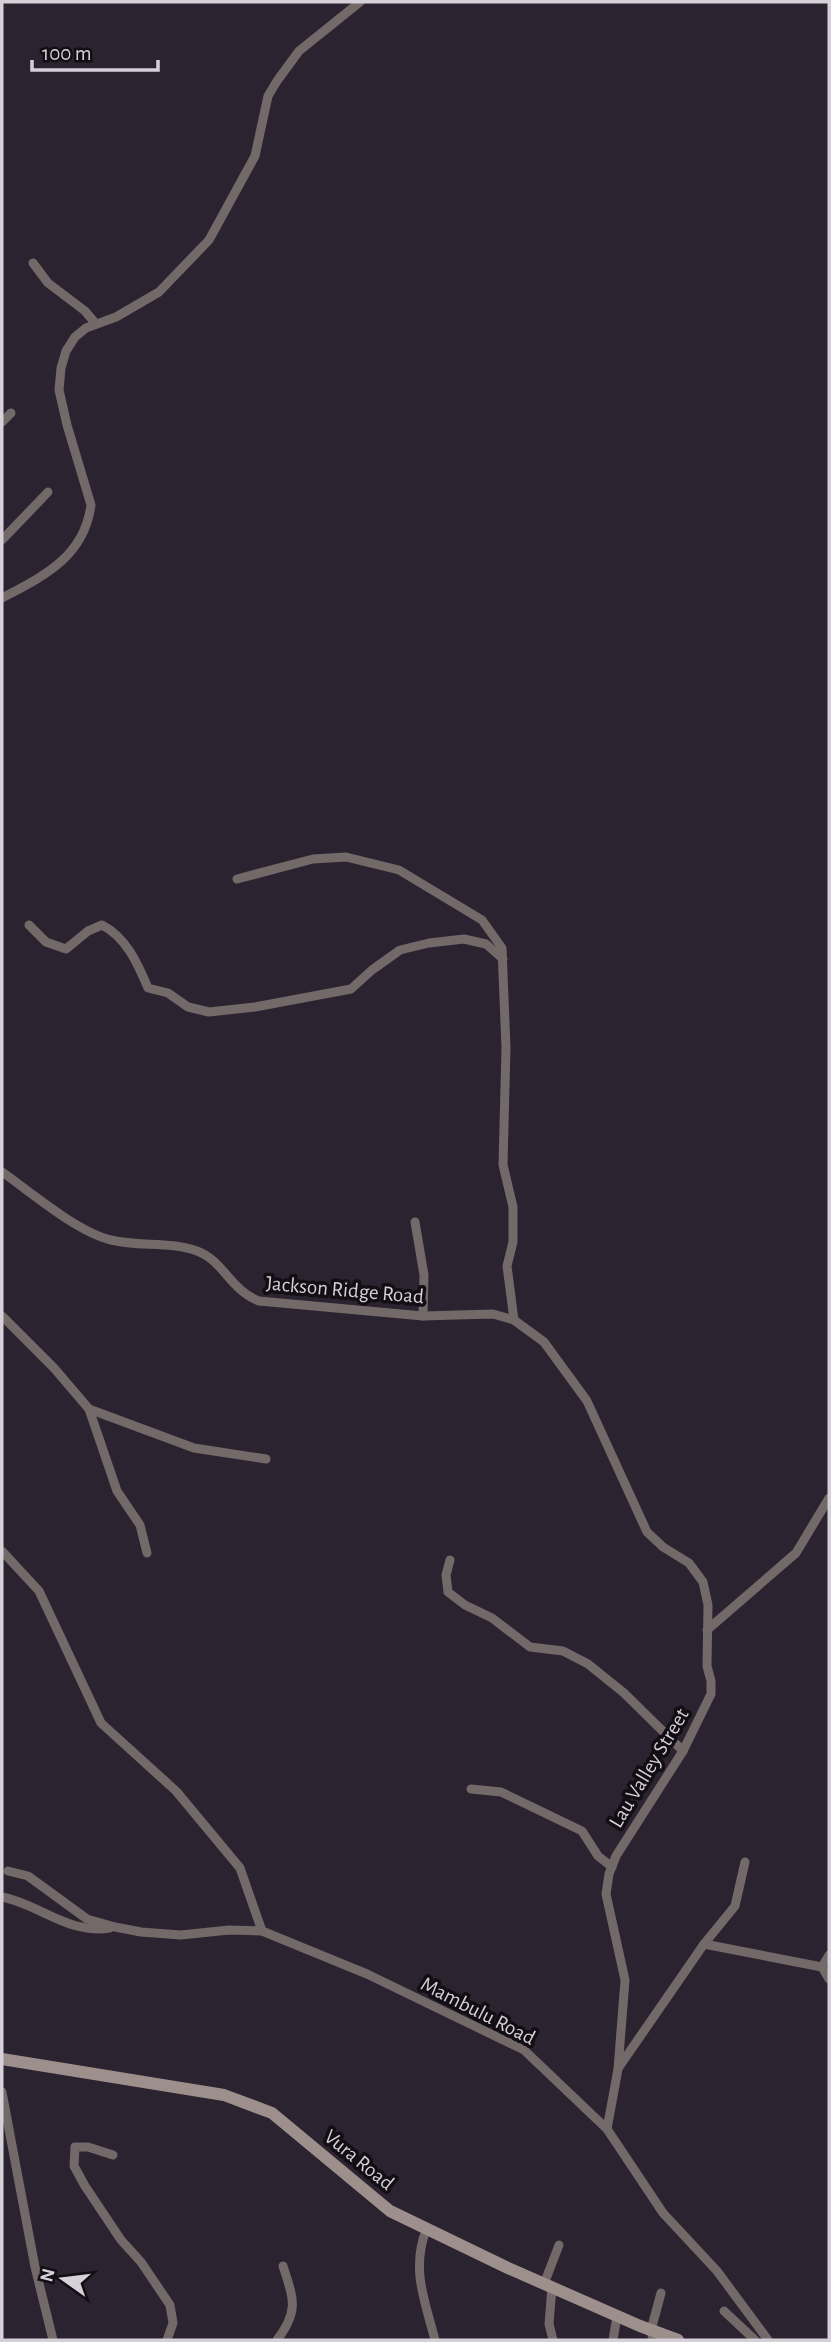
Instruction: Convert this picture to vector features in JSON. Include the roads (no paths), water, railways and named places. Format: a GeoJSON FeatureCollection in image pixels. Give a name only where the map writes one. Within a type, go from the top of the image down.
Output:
{"type":"FeatureCollection","features":[{"type":"Feature","properties":{"kind":"street"},"geometry":{"type":"LineString","coordinates":[[2,598],[48,574],[76,547],[89,517],[91,505],[59,390],[66,351],[75,337],[86,328],[116,317],[159,292],[209,240],[255,156],[268,96],[276,81],[299,51],[360,2]]}},
{"type":"Feature","properties":{"kind":"street"},"geometry":{"type":"LineString","coordinates":[[33,263],[48,283],[85,311],[96,324]]}},
{"type":"Feature","properties":{"kind":"street"},"geometry":{"type":"LineString","coordinates":[[2,422],[11,413]]}},
{"type":"Feature","properties":{"kind":"street"},"geometry":{"type":"LineString","coordinates":[[2,540],[48,492]]}},
{"type":"Feature","properties":{"kind":"street"},"geometry":{"type":"LineString","coordinates":[[237,879],[313,859],[346,857],[399,870],[482,920],[502,948],[506,1048],[503,1165],[513,1207],[513,1242],[507,1266],[514,1320]]}},
{"type":"Feature","properties":{"kind":"street"},"geometry":{"type":"LineString","coordinates":[[29,925],[46,942],[66,949],[89,931],[102,925],[111,930],[137,961],[148,988],[168,993],[188,1007],[209,1012],[255,1007],[351,989],[400,950],[429,943],[464,939],[486,944],[503,959]]}},
{"type":"Feature","properties":{"kind":"street","name":"Jackson Ridge Road"},"geometry":{"type":"LineString","coordinates":[[2,1172],[91,1233],[113,1241],[164,1243],[197,1252],[214,1261],[240,1291],[258,1301],[424,1316],[493,1314],[514,1320]]}},
{"type":"Feature","properties":{"kind":"street"},"geometry":{"type":"LineString","coordinates":[[415,1223],[424,1275],[424,1316]]}},
{"type":"Feature","properties":{"kind":"street"},"geometry":{"type":"LineString","coordinates":[[2,1316],[54,1368],[89,1409],[117,1490],[140,1525],[147,1553]]}},
{"type":"Feature","properties":{"kind":"street","name":"Lau Valley Street"},"geometry":{"type":"LineString","coordinates":[[514,1320],[544,1342],[587,1401],[647,1532],[663,1547],[689,1563],[702,1582],[708,1605],[707,1666],[711,1695],[683,1751],[616,1856],[606,1894],[625,1980],[618,2069],[607,2129]]}},
{"type":"Feature","properties":{"kind":"street"},"geometry":{"type":"LineString","coordinates":[[89,1409],[194,1448],[266,1459]]}},
{"type":"Feature","properties":{"kind":"street"},"geometry":{"type":"LineString","coordinates":[[707,1630],[796,1553],[829,1498]]}},
{"type":"Feature","properties":{"kind":"street"},"geometry":{"type":"LineString","coordinates":[[2,1551],[39,1591],[101,1723],[176,1791],[240,1868],[262,1931],[229,1930],[181,1935],[115,1927],[87,1919],[28,1876],[8,1871]]}},
{"type":"Feature","properties":{"kind":"street"},"geometry":{"type":"LineString","coordinates":[[450,1560],[446,1575],[448,1592],[465,1605],[492,1618],[530,1647],[563,1651],[588,1664],[624,1693],[683,1751]]}},
{"type":"Feature","properties":{"kind":"street"},"geometry":{"type":"LineString","coordinates":[[471,1789],[501,1792],[582,1831],[598,1856],[612,1867]]}},
{"type":"Feature","properties":{"kind":"street"},"geometry":{"type":"LineString","coordinates":[[618,2069],[704,1944],[734,1906],[745,1862]]}},
{"type":"Feature","properties":{"kind":"street"},"geometry":{"type":"LineString","coordinates":[[2,1897],[19,1900],[53,1919],[81,1927],[100,1930],[115,1927]]}},
{"type":"Feature","properties":{"kind":"street","name":"Mambulu Road"},"geometry":{"type":"LineString","coordinates":[[262,1931],[367,1974],[524,2050],[607,2129],[663,2213],[717,2271],[768,2340]]}},
{"type":"Feature","properties":{"kind":"street"},"geometry":{"type":"LineString","coordinates":[[704,1944],[822,1967],[829,1979]]}},
{"type":"Feature","properties":{"kind":"street"},"geometry":{"type":"LineString","coordinates":[[822,1967],[829,1955]]}},
{"type":"Feature","properties":{"kind":"street","name":"Vura Road"},"geometry":{"type":"LineString","coordinates":[[2,2059],[224,2095],[272,2113],[390,2211],[426,2230],[617,2316],[652,2335],[678,2340]]}},
{"type":"Feature","properties":{"kind":"street"},"geometry":{"type":"LineString","coordinates":[[2,2092],[35,2267],[53,2340]]}},
{"type":"Feature","properties":{"kind":"street"},"geometry":{"type":"LineString","coordinates":[[113,2155],[88,2147],[75,2147],[74,2166],[121,2240],[141,2262],[170,2305],[173,2323],[167,2340]]}},
{"type":"Feature","properties":{"kind":"street"},"geometry":{"type":"LineString","coordinates":[[426,2230],[419,2248],[418,2270],[435,2340]]}},
{"type":"Feature","properties":{"kind":"street"},"geometry":{"type":"LineString","coordinates":[[552,2340],[548,2286],[559,2245]]}},
{"type":"Feature","properties":{"kind":"street"},"geometry":{"type":"LineString","coordinates":[[277,2340],[291,2313],[294,2300],[283,2266]]}},
{"type":"Feature","properties":{"kind":"street"},"geometry":{"type":"LineString","coordinates":[[652,2335],[661,2293]]}},
{"type":"Feature","properties":{"kind":"street"},"geometry":{"type":"LineString","coordinates":[[724,2311],[755,2340]]}},
{"type":"Feature","properties":{"kind":"street"},"geometry":{"type":"LineString","coordinates":[[613,2340],[617,2316]]}}]}
